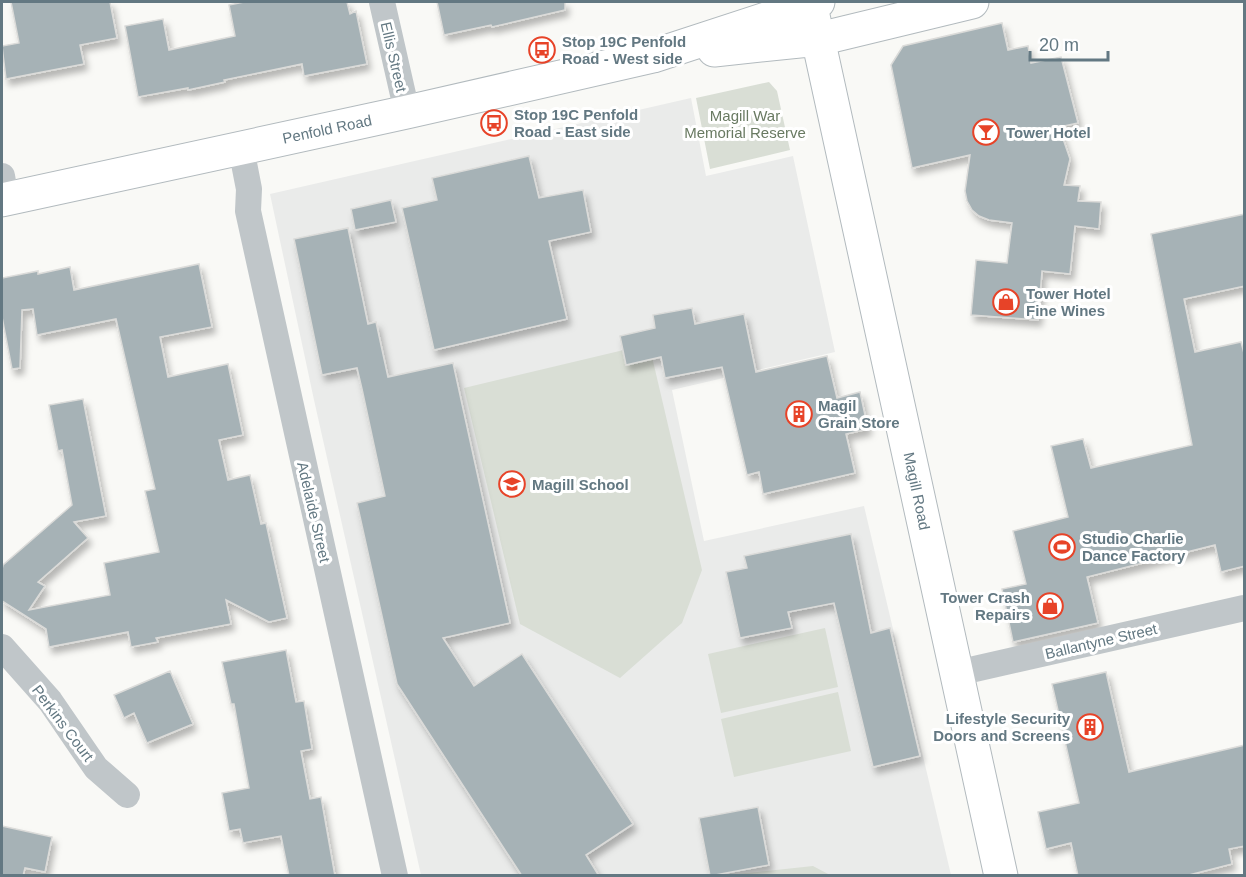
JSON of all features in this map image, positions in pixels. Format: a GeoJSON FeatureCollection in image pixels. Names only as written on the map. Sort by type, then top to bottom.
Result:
{"type":"FeatureCollection","features":[{"type":"Feature","properties":{"kind":"main road","name":"Penfold Road"},"geometry":{"type":"LineString","coordinates":[[3,192],[241,148],[653,56],[813,2]]}},
{"type":"Feature","properties":{"kind":"main road","name":"Magill Road"},"geometry":{"type":"LineString","coordinates":[[813,2],[819,39],[1001,876]]}},
{"type":"Feature","properties":{"kind":"main road","name":"Penfold Road"},"geometry":{"type":"LineString","coordinates":[[653,56],[819,39],[972,2]]}},
{"type":"Feature","properties":{"kind":"street","name":"Ellis Street"},"geometry":{"type":"LineString","coordinates":[[382,2],[407,112]]}},
{"type":"Feature","properties":{"kind":"street","name":"Adelaide Street"},"geometry":{"type":"LineString","coordinates":[[241,148],[249,189],[248,212],[395,876]]}},
{"type":"Feature","properties":{"kind":"street","name":"Ballantyne Street"},"geometry":{"type":"LineString","coordinates":[[957,673],[1245,608]]}},
{"type":"Feature","properties":{"kind":"street","name":"Perkins Court"},"geometry":{"type":"LineString","coordinates":[[2,647],[50,701],[96,768],[127,795]]}},
{"type":"Feature","properties":{"kind":"shaded area","name":"Magill School"},"geometry":{"type":"Polygon","coordinates":[[[691,98],[706,176],[793,156],[835,352],[672,390],[704,541],[864,506],[951,875],[421,875],[270,194],[691,98]]]}},
{"type":"Feature","properties":{"kind":"green space","name":"Magill War Memorial Reserve"},"geometry":{"type":"Polygon","coordinates":[[[769,82],[777,91],[790,150],[710,169],[696,98],[769,82]]]}},
{"type":"Feature","properties":{"kind":"green space"},"geometry":{"type":"Polygon","coordinates":[[[649,344],[702,570],[682,623],[620,678],[520,624],[464,388],[649,344]]]}},
{"type":"Feature","properties":{"kind":"green space"},"geometry":{"type":"Polygon","coordinates":[[[825,628],[838,687],[721,713],[708,654],[825,628]]]}},
{"type":"Feature","properties":{"kind":"green space"},"geometry":{"type":"Polygon","coordinates":[[[838,692],[851,751],[734,777],[721,719],[838,692]]]}},
{"type":"Feature","properties":{"kind":"green space"},"geometry":{"type":"Polygon","coordinates":[[[813,866],[830,875],[730,875],[813,866]]]}},
{"type":"Feature","properties":{"kind":"building"},"geometry":{"type":"Polygon","coordinates":[[[11,2],[110,2],[117,38],[80,45],[84,64],[6,79],[2,46],[19,43],[11,2]]]}},
{"type":"Feature","properties":{"kind":"building"},"geometry":{"type":"Polygon","coordinates":[[[244,2],[347,2],[350,14],[356,11],[367,64],[304,76],[302,64],[188,90],[188,88],[138,97],[125,26],[163,19],[169,50],[235,36],[229,5],[244,2]]]}},
{"type":"Feature","properties":{"kind":"building"},"geometry":{"type":"Polygon","coordinates":[[[437,2],[565,2],[565,10],[492,27],[491,25],[444,35],[437,2]]]}},
{"type":"Feature","properties":{"kind":"building","name":"Tower Hotel"},"geometry":{"type":"Polygon","coordinates":[[[1002,23],[1008,50],[1028,46],[1031,63],[1061,57],[1078,123],[1059,127],[1070,159],[1064,185],[1080,186],[1078,201],[1101,202],[1099,229],[1075,226],[1070,274],[1042,271],[1038,320],[971,315],[976,260],[1007,263],[1012,223],[989,220],[972,210],[965,191],[970,155],[912,168],[891,65],[903,46],[1002,23]]]}},
{"type":"Feature","properties":{"kind":"building"},"geometry":{"type":"Polygon","coordinates":[[[529,156],[539,198],[583,190],[591,232],[549,241],[567,319],[434,350],[402,208],[437,200],[432,178],[529,156]]]}},
{"type":"Feature","properties":{"kind":"building"},"geometry":{"type":"Polygon","coordinates":[[[391,200],[396,222],[355,230],[351,209],[391,200]]]}},
{"type":"Feature","properties":{"kind":"building"},"geometry":{"type":"Polygon","coordinates":[[[1245,214],[1245,286],[1184,299],[1195,352],[1241,342],[1245,357],[1245,566],[1221,572],[1215,545],[1087,577],[1098,623],[1013,642],[1002,589],[1026,584],[1013,531],[1068,517],[1051,446],[1083,439],[1091,468],[1192,445],[1151,234],[1245,214]]]}},
{"type":"Feature","properties":{"kind":"building"},"geometry":{"type":"Polygon","coordinates":[[[348,228],[368,324],[376,322],[388,377],[453,363],[510,623],[443,638],[474,686],[522,654],[633,824],[586,855],[599,876],[522,876],[397,684],[357,503],[385,496],[362,389],[357,368],[322,375],[294,239],[348,228]]]}},
{"type":"Feature","properties":{"kind":"building"},"geometry":{"type":"Polygon","coordinates":[[[199,264],[212,327],[160,337],[168,377],[228,364],[243,435],[219,440],[228,480],[250,475],[261,524],[266,523],[287,618],[269,622],[226,600],[231,624],[156,638],[158,642],[131,647],[128,632],[49,647],[46,629],[2,601],[2,569],[3,565],[72,505],[62,450],[58,451],[49,405],[83,399],[106,516],[74,522],[88,538],[38,582],[45,586],[29,610],[110,595],[104,563],[159,552],[145,491],[155,489],[116,319],[37,335],[33,309],[22,310],[20,368],[12,369],[2,317],[2,278],[38,271],[38,274],[70,267],[74,290],[199,264]]]}},
{"type":"Feature","properties":{"kind":"building","name":"Magil Grain Store"},"geometry":{"type":"Polygon","coordinates":[[[692,308],[695,324],[744,314],[756,372],[827,356],[837,398],[860,392],[868,429],[846,434],[855,473],[763,494],[759,472],[747,475],[722,367],[665,378],[661,357],[626,365],[620,336],[655,328],[653,315],[692,308]]]}},
{"type":"Feature","properties":{"kind":"building"},"geometry":{"type":"Polygon","coordinates":[[[851,534],[871,633],[890,628],[920,756],[873,767],[834,603],[788,612],[792,628],[740,638],[726,572],[747,568],[744,556],[851,534]]]}},
{"type":"Feature","properties":{"kind":"building"},"geometry":{"type":"Polygon","coordinates":[[[286,650],[296,702],[304,701],[312,749],[301,751],[310,799],[321,797],[335,876],[289,876],[281,836],[243,843],[240,829],[229,831],[222,793],[249,788],[234,704],[231,704],[222,662],[286,650]]]}},
{"type":"Feature","properties":{"kind":"building"},"geometry":{"type":"Polygon","coordinates":[[[170,671],[193,724],[147,743],[134,713],[124,718],[114,695],[170,671]]]}},
{"type":"Feature","properties":{"kind":"building"},"geometry":{"type":"Polygon","coordinates":[[[1106,672],[1129,772],[1245,745],[1245,846],[1229,849],[1232,864],[1185,876],[1078,876],[1071,843],[1046,849],[1038,812],[1079,803],[1052,684],[1106,672]]]}},
{"type":"Feature","properties":{"kind":"building"},"geometry":{"type":"Polygon","coordinates":[[[758,807],[769,865],[710,876],[699,818],[758,807]]]}},
{"type":"Feature","properties":{"kind":"building"},"geometry":{"type":"Polygon","coordinates":[[[2,826],[52,837],[45,872],[25,868],[23,876],[2,876],[2,826]]]}},
{"type":"Feature","properties":{"kind":"place","name":"Stop 19C Penfold Road - West side"},"geometry":{"type":"Point","coordinates":[542,50]}},
{"type":"Feature","properties":{"kind":"place","name":"Stop 19C Penfold Road - East side"},"geometry":{"type":"Point","coordinates":[494,123]}},
{"type":"Feature","properties":{"kind":"place","name":"Tower Hotel"},"geometry":{"type":"Point","coordinates":[986,132]}},
{"type":"Feature","properties":{"kind":"place","name":"Tower Hotel Fine Wines"},"geometry":{"type":"Point","coordinates":[1006,302]}},
{"type":"Feature","properties":{"kind":"place","name":"Magil Grain Store"},"geometry":{"type":"Point","coordinates":[799,414]}},
{"type":"Feature","properties":{"kind":"place","name":"Magill School"},"geometry":{"type":"Point","coordinates":[512,484]}},
{"type":"Feature","properties":{"kind":"place","name":"Studio Charlie Dance Factory"},"geometry":{"type":"Point","coordinates":[1062,547]}},
{"type":"Feature","properties":{"kind":"place","name":"Tower Crash Repairs"},"geometry":{"type":"Point","coordinates":[1050,606]}},
{"type":"Feature","properties":{"kind":"place","name":"Lifestyle Security Doors and Screens"},"geometry":{"type":"Point","coordinates":[1090,727]}}]}
